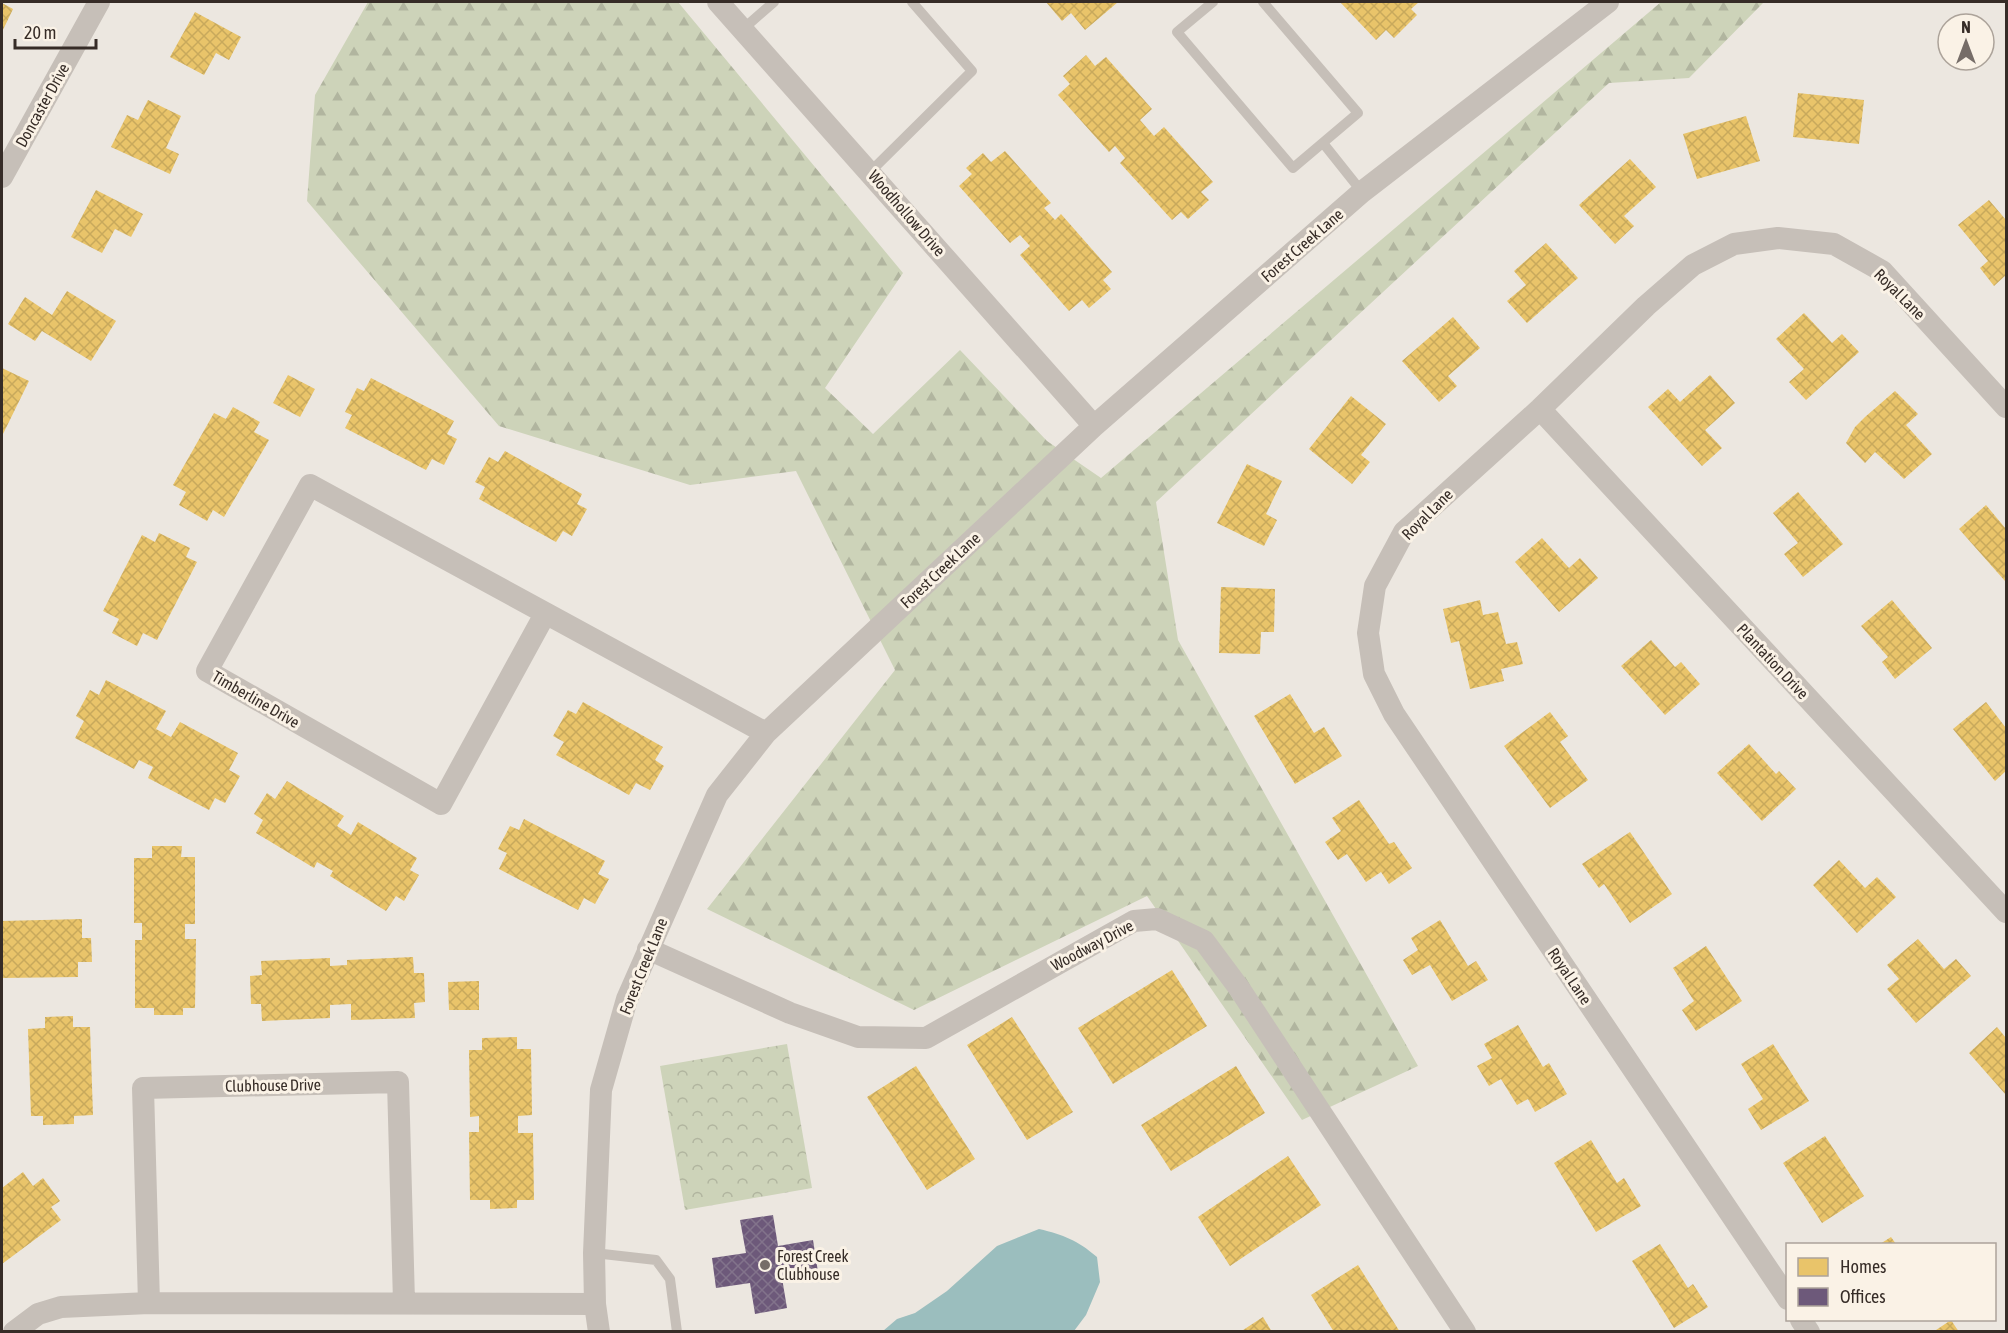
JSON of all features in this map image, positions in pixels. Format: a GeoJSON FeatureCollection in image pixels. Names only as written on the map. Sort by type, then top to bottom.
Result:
{"type":"FeatureCollection","features":[{"type":"Feature","properties":{"kind":"street","name":"Doncaster Drive"},"geometry":{"type":"LineString","coordinates":[[3,172],[99,2]]}},
{"type":"Feature","properties":{"kind":"street","name":"Woodhollow Drive"},"geometry":{"type":"LineString","coordinates":[[718,2],[1094,426]]}},
{"type":"Feature","properties":{"kind":"street","name":"Forest Creek Lane"},"geometry":{"type":"LineString","coordinates":[[598,1332],[594,1253],[601,1090],[627,999],[717,795],[766,733],[1094,426],[1362,192],[1608,2]]}},
{"type":"Feature","properties":{"kind":"street","name":"Royal Lane"},"geometry":{"type":"LineString","coordinates":[[1786,1296],[1394,714],[1374,675],[1368,633],[1375,586],[1404,532],[1539,410],[1646,306],[1693,266],[1734,244],[1778,238],[1834,244],[1881,271],[2007,407]]}},
{"type":"Feature","properties":{"kind":"street","name":"Plantation Drive"},"geometry":{"type":"LineString","coordinates":[[1539,410],[2007,912]]}},
{"type":"Feature","properties":{"kind":"street","name":"Timberline Drive"},"geometry":{"type":"LineString","coordinates":[[545,614],[441,804],[207,671],[310,485],[766,733]]}},
{"type":"Feature","properties":{"kind":"street","name":"Woodway Drive"},"geometry":{"type":"LineString","coordinates":[[648,949],[790,1013],[858,1037],[926,1038],[1134,921],[1157,919],[1204,941],[1239,988],[1465,1332]]}},
{"type":"Feature","properties":{"kind":"street","name":"Clubhouse Drive"},"geometry":{"type":"LineString","coordinates":[[149,1303],[143,1088],[398,1082],[404,1302]]}},
{"type":"Feature","properties":{"kind":"street"},"geometry":{"type":"LineString","coordinates":[[14,1332],[38,1314],[61,1307],[149,1303],[596,1304]]}},
{"type":"Feature","properties":{"kind":"lane"},"geometry":{"type":"LineString","coordinates":[[743,29],[774,2]]}},
{"type":"Feature","properties":{"kind":"lane"},"geometry":{"type":"LineString","coordinates":[[870,172],[972,71],[912,2]]}},
{"type":"Feature","properties":{"kind":"lane"},"geometry":{"type":"LineString","coordinates":[[1213,2],[1177,32],[1293,168],[1358,113],[1263,2]]}},
{"type":"Feature","properties":{"kind":"lane"},"geometry":{"type":"LineString","coordinates":[[1323,142],[1362,192]]}},
{"type":"Feature","properties":{"kind":"lane"},"geometry":{"type":"LineString","coordinates":[[594,1253],[656,1260],[670,1279],[677,1332]]}},
{"type":"Feature","properties":{"kind":"green space"},"geometry":{"type":"Polygon","coordinates":[[[368,2],[678,2],[903,273],[825,388],[873,434],[960,350],[1047,441],[1101,478],[1661,2],[1764,2],[1689,78],[1609,83],[1156,502],[1178,640],[1418,1066],[1302,1120],[1147,896],[914,1010],[707,909],[895,670],[796,471],[690,485],[499,426],[307,201],[315,95],[368,2]]]}},
{"type":"Feature","properties":{"kind":"green space"},"geometry":{"type":"Polygon","coordinates":[[[787,1044],[812,1188],[685,1210],[660,1066],[787,1044]]]}},
{"type":"Feature","properties":{"kind":"water"},"geometry":{"type":"Polygon","coordinates":[[[1039,1229],[1070,1239],[1097,1257],[1100,1282],[1086,1315],[1074,1331],[883,1331],[897,1319],[915,1313],[947,1291],[997,1246],[1039,1229]]]}},
{"type":"Feature","properties":{"kind":"building: Homes"},"geometry":{"type":"Polygon","coordinates":[[[1046,2],[1118,2],[1085,30],[1071,13],[1062,21],[1046,2]]]}},
{"type":"Feature","properties":{"kind":"building: Homes"},"geometry":{"type":"Polygon","coordinates":[[[1340,2],[1419,2],[1411,9],[1417,15],[1394,38],[1386,30],[1376,40],[1340,2]]]}},
{"type":"Feature","properties":{"kind":"building: Homes"},"geometry":{"type":"Polygon","coordinates":[[[2,3],[13,9],[2,32],[2,3]]]}},
{"type":"Feature","properties":{"kind":"building: Homes"},"geometry":{"type":"Polygon","coordinates":[[[195,12],[241,37],[229,60],[216,53],[204,75],[170,57],[195,12]]]}},
{"type":"Feature","properties":{"kind":"building: Homes"},"geometry":{"type":"Polygon","coordinates":[[[1086,55],[1095,66],[1106,57],[1152,109],[1140,120],[1154,136],[1164,127],[1213,182],[1201,192],[1209,200],[1188,219],[1181,212],[1172,220],[1120,163],[1125,158],[1115,146],[1109,152],[1058,95],[1070,84],[1063,76],[1086,55]]]}},
{"type":"Feature","properties":{"kind":"building: Homes"},"geometry":{"type":"Polygon","coordinates":[[[1798,93],[1864,100],[1859,144],[1793,137],[1798,93]]]}},
{"type":"Feature","properties":{"kind":"building: Homes"},"geometry":{"type":"Polygon","coordinates":[[[148,100],[181,116],[166,148],[179,154],[170,174],[111,147],[127,115],[138,120],[148,100]]]}},
{"type":"Feature","properties":{"kind":"building: Homes"},"geometry":{"type":"Polygon","coordinates":[[[1746,116],[1760,161],[1697,179],[1683,134],[1746,116]]]}},
{"type":"Feature","properties":{"kind":"building: Homes"},"geometry":{"type":"Polygon","coordinates":[[[1005,151],[1051,203],[1044,208],[1055,220],[1061,214],[1112,272],[1103,280],[1111,289],[1089,308],[1082,300],[1069,311],[1020,255],[1030,246],[1020,235],[1010,243],[959,186],[972,174],[966,168],[983,153],[991,162],[1005,151]]]}},
{"type":"Feature","properties":{"kind":"building: Homes"},"geometry":{"type":"Polygon","coordinates":[[[1630,159],[1656,187],[1624,216],[1634,226],[1615,244],[1579,205],[1630,159]]]}},
{"type":"Feature","properties":{"kind":"building: Homes"},"geometry":{"type":"Polygon","coordinates":[[[96,190],[143,214],[131,237],[115,229],[102,253],[71,237],[96,190]]]}},
{"type":"Feature","properties":{"kind":"building: Homes"},"geometry":{"type":"Polygon","coordinates":[[[1989,200],[2006,220],[2006,275],[1994,286],[1980,268],[1988,261],[1958,225],[1989,200]]]}},
{"type":"Feature","properties":{"kind":"building: Homes"},"geometry":{"type":"Polygon","coordinates":[[[1546,243],[1578,278],[1527,323],[1507,301],[1526,285],[1514,271],[1546,243]]]}},
{"type":"Feature","properties":{"kind":"building: Homes"},"geometry":{"type":"Polygon","coordinates":[[[67,291],[116,321],[91,361],[42,331],[35,341],[8,324],[25,297],[52,315],[67,291]]]}},
{"type":"Feature","properties":{"kind":"building: Homes"},"geometry":{"type":"Polygon","coordinates":[[[1804,313],[1832,343],[1842,334],[1859,352],[1806,400],[1789,382],[1804,369],[1776,339],[1804,313]]]}},
{"type":"Feature","properties":{"kind":"building: Homes"},"geometry":{"type":"Polygon","coordinates":[[[1453,317],[1480,348],[1448,376],[1457,386],[1439,402],[1402,361],[1453,317]]]}},
{"type":"Feature","properties":{"kind":"building: Homes"},"geometry":{"type":"Polygon","coordinates":[[[2,368],[29,381],[3,434],[2,433],[2,368]]]}},
{"type":"Feature","properties":{"kind":"building: Homes"},"geometry":{"type":"Polygon","coordinates":[[[288,375],[315,389],[300,417],[273,403],[288,375]]]}},
{"type":"Feature","properties":{"kind":"building: Homes"},"geometry":{"type":"Polygon","coordinates":[[[1710,375],[1735,403],[1705,430],[1722,448],[1702,466],[1648,407],[1668,389],[1680,402],[1710,375]]]}},
{"type":"Feature","properties":{"kind":"building: Homes"},"geometry":{"type":"Polygon","coordinates":[[[371,378],[454,421],[447,434],[457,439],[444,465],[432,459],[426,470],[345,428],[352,415],[345,412],[357,388],[364,391],[371,378]]]}},
{"type":"Feature","properties":{"kind":"building: Homes"},"geometry":{"type":"Polygon","coordinates":[[[1895,391],[1918,414],[1906,425],[1932,454],[1904,479],[1875,452],[1865,463],[1846,443],[1855,427],[1895,391]]]}},
{"type":"Feature","properties":{"kind":"building: Homes"},"geometry":{"type":"Polygon","coordinates":[[[1351,396],[1386,424],[1361,455],[1370,462],[1352,484],[1309,449],[1351,396]]]}},
{"type":"Feature","properties":{"kind":"building: Homes"},"geometry":{"type":"Polygon","coordinates":[[[233,407],[260,422],[254,432],[269,440],[224,517],[213,510],[207,521],[179,505],[186,492],[173,485],[214,413],[226,419],[233,407]]]}},
{"type":"Feature","properties":{"kind":"building: Homes"},"geometry":{"type":"Polygon","coordinates":[[[505,451],[582,494],[577,504],[587,509],[572,536],[563,531],[556,542],[479,499],[485,487],[475,482],[489,457],[498,462],[505,451]]]}},
{"type":"Feature","properties":{"kind":"building: Homes"},"geometry":{"type":"Polygon","coordinates":[[[1247,464],[1282,481],[1266,514],[1277,520],[1264,546],[1217,523],[1247,464]]]}},
{"type":"Feature","properties":{"kind":"building: Homes"},"geometry":{"type":"Polygon","coordinates":[[[1798,492],[1843,544],[1803,577],[1784,554],[1798,543],[1773,513],[1798,492]]]}},
{"type":"Feature","properties":{"kind":"building: Homes"},"geometry":{"type":"Polygon","coordinates":[[[1986,505],[2006,529],[2005,581],[1959,529],[1986,505]]]}},
{"type":"Feature","properties":{"kind":"building: Homes"},"geometry":{"type":"Polygon","coordinates":[[[159,533],[190,548],[186,557],[197,562],[157,640],[143,633],[137,646],[112,633],[119,619],[103,611],[142,535],[155,542],[159,533]]]}},
{"type":"Feature","properties":{"kind":"building: Homes"},"geometry":{"type":"Polygon","coordinates":[[[1542,538],[1569,568],[1580,558],[1598,578],[1559,612],[1515,562],[1542,538]]]}},
{"type":"Feature","properties":{"kind":"building: Homes"},"geometry":{"type":"Polygon","coordinates":[[[1221,587],[1275,589],[1274,632],[1261,632],[1260,654],[1219,653],[1221,587]]]}},
{"type":"Feature","properties":{"kind":"building: Homes"},"geometry":{"type":"Polygon","coordinates":[[[1480,600],[1483,615],[1498,612],[1506,644],[1517,642],[1523,664],[1501,669],[1504,681],[1470,689],[1459,641],[1451,643],[1443,609],[1480,600]]]}},
{"type":"Feature","properties":{"kind":"building: Homes"},"geometry":{"type":"Polygon","coordinates":[[[1892,600],[1932,648],[1895,679],[1882,662],[1888,657],[1861,626],[1892,600]]]}},
{"type":"Feature","properties":{"kind":"building: Homes"},"geometry":{"type":"Polygon","coordinates":[[[1651,640],[1675,667],[1681,662],[1700,684],[1665,715],[1621,666],[1651,640]]]}},
{"type":"Feature","properties":{"kind":"building: Homes"},"geometry":{"type":"Polygon","coordinates":[[[106,680],[166,711],[156,729],[171,737],[180,722],[238,753],[229,770],[240,776],[225,803],[215,798],[209,810],[148,778],[153,767],[139,760],[134,769],[75,738],[84,721],[76,716],[90,690],[99,695],[106,680]]]}},
{"type":"Feature","properties":{"kind":"building: Homes"},"geometry":{"type":"Polygon","coordinates":[[[1290,694],[1314,733],[1324,727],[1342,756],[1295,784],[1254,716],[1290,694]]]}},
{"type":"Feature","properties":{"kind":"building: Homes"},"geometry":{"type":"Polygon","coordinates":[[[583,702],[663,747],[655,760],[664,766],[650,790],[636,783],[629,795],[556,755],[564,742],[553,736],[568,710],[576,714],[583,702]]]}},
{"type":"Feature","properties":{"kind":"building: Homes"},"geometry":{"type":"Polygon","coordinates":[[[1986,702],[2006,728],[2006,771],[1995,781],[1953,729],[1986,702]]]}},
{"type":"Feature","properties":{"kind":"building: Homes"},"geometry":{"type":"Polygon","coordinates":[[[1550,712],[1568,736],[1560,742],[1588,780],[1550,808],[1504,746],[1550,712]]]}},
{"type":"Feature","properties":{"kind":"building: Homes"},"geometry":{"type":"Polygon","coordinates":[[[1749,744],[1776,774],[1779,771],[1796,789],[1762,821],[1717,773],[1749,744]]]}},
{"type":"Feature","properties":{"kind":"building: Homes"},"geometry":{"type":"Polygon","coordinates":[[[287,781],[344,816],[337,826],[351,835],[358,822],[417,858],[410,870],[419,875],[404,901],[396,896],[386,911],[330,876],[333,871],[317,862],[314,868],[256,833],[263,820],[254,814],[267,793],[275,799],[287,781]]]}},
{"type":"Feature","properties":{"kind":"building: Homes"},"geometry":{"type":"Polygon","coordinates":[[[1359,800],[1389,844],[1394,842],[1412,868],[1389,884],[1381,872],[1366,882],[1347,854],[1338,860],[1325,842],[1341,831],[1332,818],[1359,800]]]}},
{"type":"Feature","properties":{"kind":"building: Homes"},"geometry":{"type":"Polygon","coordinates":[[[524,819],[605,861],[598,874],[609,879],[595,904],[584,898],[578,910],[499,869],[507,853],[498,849],[510,826],[519,830],[524,819]]]}},
{"type":"Feature","properties":{"kind":"building: Homes"},"geometry":{"type":"Polygon","coordinates":[[[1630,832],[1672,894],[1630,923],[1604,884],[1599,888],[1582,864],[1630,832]]]}},
{"type":"Feature","properties":{"kind":"building: Homes"},"geometry":{"type":"Polygon","coordinates":[[[152,846],[182,846],[181,857],[195,857],[195,924],[185,924],[185,939],[196,939],[195,1008],[183,1008],[183,1015],[154,1015],[154,1008],[135,1008],[135,940],[142,940],[142,923],[134,923],[134,858],[152,858],[152,846]]]}},
{"type":"Feature","properties":{"kind":"building: Homes"},"geometry":{"type":"Polygon","coordinates":[[[1839,860],[1865,888],[1877,877],[1896,897],[1857,933],[1813,885],[1839,860]]]}},
{"type":"Feature","properties":{"kind":"building: Homes"},"geometry":{"type":"Polygon","coordinates":[[[82,919],[82,938],[91,938],[92,962],[78,962],[78,977],[2,978],[2,921],[82,919]]]}},
{"type":"Feature","properties":{"kind":"building: Homes"},"geometry":{"type":"Polygon","coordinates":[[[1440,920],[1468,966],[1476,961],[1488,980],[1452,1001],[1430,965],[1412,975],[1403,960],[1418,950],[1411,938],[1440,920]]]}},
{"type":"Feature","properties":{"kind":"building: Homes"},"geometry":{"type":"Polygon","coordinates":[[[1918,939],[1944,969],[1956,959],[1971,976],[1916,1023],[1887,989],[1899,979],[1887,965],[1918,939]]]}},
{"type":"Feature","properties":{"kind":"building: Homes"},"geometry":{"type":"Polygon","coordinates":[[[1706,946],[1742,1001],[1696,1031],[1682,1010],[1694,1001],[1673,968],[1706,946]]]}},
{"type":"Feature","properties":{"kind":"building: Homes"},"geometry":{"type":"Polygon","coordinates":[[[413,957],[414,973],[424,973],[425,1002],[414,1003],[415,1018],[351,1020],[351,1004],[330,1005],[330,1018],[262,1021],[261,1004],[251,1004],[250,976],[262,975],[261,961],[330,958],[330,966],[347,965],[347,960],[413,957]]]}},
{"type":"Feature","properties":{"kind":"building: Homes"},"geometry":{"type":"Polygon","coordinates":[[[1172,970],[1207,1026],[1113,1084],[1078,1028],[1172,970]]]}},
{"type":"Feature","properties":{"kind":"building: Homes"},"geometry":{"type":"Polygon","coordinates":[[[479,981],[479,1010],[449,1010],[448,982],[479,981]]]}},
{"type":"Feature","properties":{"kind":"building: Homes"},"geometry":{"type":"Polygon","coordinates":[[[73,1016],[73,1027],[90,1027],[93,1115],[74,1116],[74,1124],[43,1125],[43,1116],[31,1116],[28,1029],[45,1028],[45,1017],[73,1016]]]}},
{"type":"Feature","properties":{"kind":"building: Homes"},"geometry":{"type":"Polygon","coordinates":[[[1012,1017],[1073,1112],[1027,1140],[967,1045],[1012,1017]]]}},
{"type":"Feature","properties":{"kind":"building: Homes"},"geometry":{"type":"Polygon","coordinates":[[[1518,1025],[1543,1067],[1549,1063],[1567,1094],[1535,1112],[1528,1099],[1517,1105],[1501,1079],[1489,1086],[1477,1066],[1492,1058],[1484,1044],[1518,1025]]]}},
{"type":"Feature","properties":{"kind":"building: Homes"},"geometry":{"type":"Polygon","coordinates":[[[1997,1027],[2006,1038],[2006,1095],[1969,1053],[1997,1027]]]}},
{"type":"Feature","properties":{"kind":"building: Homes"},"geometry":{"type":"Polygon","coordinates":[[[517,1037],[517,1049],[531,1049],[532,1115],[518,1116],[518,1133],[533,1133],[534,1200],[517,1200],[517,1208],[490,1209],[490,1200],[470,1200],[469,1132],[479,1132],[479,1116],[470,1117],[469,1050],[482,1050],[482,1038],[517,1037]]]}},
{"type":"Feature","properties":{"kind":"building: Homes"},"geometry":{"type":"Polygon","coordinates":[[[1773,1044],[1809,1101],[1761,1130],[1748,1109],[1763,1099],[1741,1064],[1773,1044]]]}},
{"type":"Feature","properties":{"kind":"building: Homes"},"geometry":{"type":"Polygon","coordinates":[[[916,1066],[975,1159],[927,1190],[867,1097],[916,1066]]]}},
{"type":"Feature","properties":{"kind":"building: Homes"},"geometry":{"type":"Polygon","coordinates":[[[1236,1066],[1265,1113],[1171,1171],[1141,1125],[1236,1066]]]}},
{"type":"Feature","properties":{"kind":"building: Homes"},"geometry":{"type":"Polygon","coordinates":[[[1825,1136],[1864,1196],[1822,1223],[1783,1163],[1825,1136]]]}},
{"type":"Feature","properties":{"kind":"building: Homes"},"geometry":{"type":"Polygon","coordinates":[[[1591,1140],[1617,1183],[1624,1178],[1641,1206],[1596,1232],[1554,1163],[1591,1140]]]}},
{"type":"Feature","properties":{"kind":"building: Homes"},"geometry":{"type":"Polygon","coordinates":[[[1288,1156],[1321,1205],[1230,1266],[1198,1217],[1288,1156]]]}},
{"type":"Feature","properties":{"kind":"building: Homes"},"geometry":{"type":"Polygon","coordinates":[[[23,1172],[33,1186],[43,1178],[60,1201],[51,1207],[61,1220],[2,1264],[2,1188],[23,1172]]]}},
{"type":"Feature","properties":{"kind":"building: Homes"},"geometry":{"type":"Polygon","coordinates":[[[1891,1237],[1895,1243],[1882,1243],[1891,1237]]]}},
{"type":"Feature","properties":{"kind":"building: Homes"},"geometry":{"type":"Polygon","coordinates":[[[1660,1244],[1688,1288],[1693,1284],[1708,1307],[1674,1328],[1632,1261],[1660,1244]]]}},
{"type":"Feature","properties":{"kind":"building: Homes"},"geometry":{"type":"Polygon","coordinates":[[[1358,1265],[1400,1332],[1334,1332],[1311,1295],[1358,1265]]]}},
{"type":"Feature","properties":{"kind":"building: Homes"},"geometry":{"type":"Polygon","coordinates":[[[1263,1317],[1272,1332],[1240,1332],[1263,1317]]]}},
{"type":"Feature","properties":{"kind":"building: Homes"},"geometry":{"type":"Polygon","coordinates":[[[1952,1321],[1959,1332],[1933,1332],[1952,1321]]]}},
{"type":"Feature","properties":{"kind":"building: Offices","name":"Forest Creek Clubhouse"},"geometry":{"type":"Polygon","coordinates":[[[773,1215],[778,1246],[813,1240],[818,1272],[782,1278],[787,1308],[755,1314],[750,1283],[716,1288],[712,1258],[746,1253],[740,1220],[773,1215]]]}},
{"type":"Feature","properties":{"kind":"place","name":"Forest Creek Clubhouse"},"geometry":{"type":"Point","coordinates":[765,1265]}}]}
